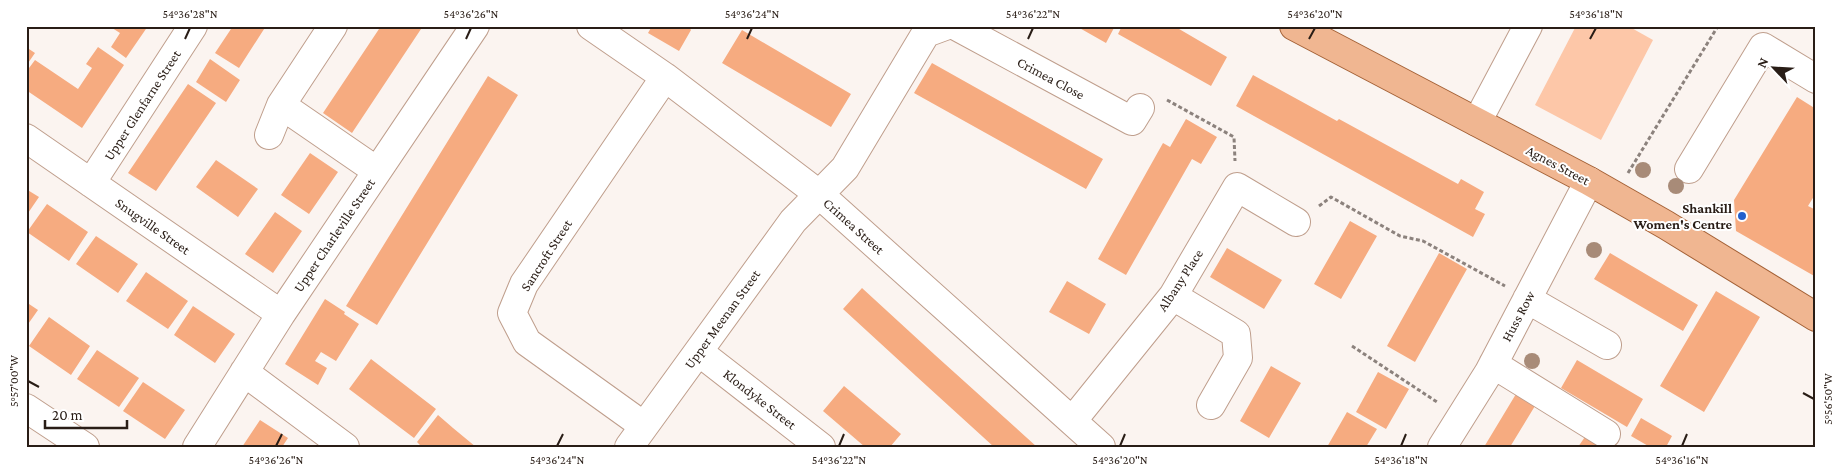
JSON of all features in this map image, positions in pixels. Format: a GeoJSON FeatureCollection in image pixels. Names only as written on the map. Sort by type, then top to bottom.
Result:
{"type":"FeatureCollection","features":[{"type":"Feature","properties":{"kind":"main road","name":"Agnes Street"},"geometry":{"type":"LineString","coordinates":[[1294,26],[1589,181],[1816,318]]}},
{"type":"Feature","properties":{"kind":"street"},"geometry":{"type":"LineString","coordinates":[[269,135],[281,105],[333,26]]}},
{"type":"Feature","properties":{"kind":"street","name":"Upper Charleville Street"},"geometry":{"type":"LineString","coordinates":[[197,447],[281,314],[475,26]]}},
{"type":"Feature","properties":{"kind":"street","name":"Crimea Street"},"geometry":{"type":"LineString","coordinates":[[591,26],[618,35],[665,77],[820,195],[1101,447]]}},
{"type":"Feature","properties":{"kind":"street"},"geometry":{"type":"LineString","coordinates":[[820,195],[845,168],[926,33],[945,26]]}},
{"type":"Feature","properties":{"kind":"street","name":"Crimea Close"},"geometry":{"type":"LineString","coordinates":[[956,26],[1132,121],[1140,108]]}},
{"type":"Feature","properties":{"kind":"street"},"geometry":{"type":"LineString","coordinates":[[1477,122],[1528,26]]}},
{"type":"Feature","properties":{"kind":"street","name":"Upper Glenfarne Street"},"geometry":{"type":"LineString","coordinates":[[91,183],[189,28]]}},
{"type":"Feature","properties":{"kind":"street"},"geometry":{"type":"LineString","coordinates":[[1689,169],[1763,47],[1805,72]]}},
{"type":"Feature","properties":{"kind":"street","name":"Sancroft Street"},"geometry":{"type":"LineString","coordinates":[[637,436],[527,342],[512,313],[524,284],[665,77]]}},
{"type":"Feature","properties":{"kind":"street"},"geometry":{"type":"LineString","coordinates":[[281,105],[377,171]]}},
{"type":"Feature","properties":{"kind":"street","name":"Snugville Street"},"geometry":{"type":"LineString","coordinates":[[26,138],[281,314]]}},
{"type":"Feature","properties":{"kind":"street","name":"Huss Row"},"geometry":{"type":"LineString","coordinates":[[1442,447],[1493,364],[1589,181]]}},
{"type":"Feature","properties":{"kind":"street"},"geometry":{"type":"LineString","coordinates":[[1237,187],[1296,222]]}},
{"type":"Feature","properties":{"kind":"street","name":"Albany Place"},"geometry":{"type":"LineString","coordinates":[[1072,420],[1173,296],[1237,187]]}},
{"type":"Feature","properties":{"kind":"street","name":"Upper Meenan Street"},"geometry":{"type":"LineString","coordinates":[[637,436],[793,221],[820,195]]}},
{"type":"Feature","properties":{"kind":"street"},"geometry":{"type":"LineString","coordinates":[[1173,296],[1236,334],[1238,358],[1211,405]]}},
{"type":"Feature","properties":{"kind":"street"},"geometry":{"type":"LineString","coordinates":[[1527,299],[1607,345]]}},
{"type":"Feature","properties":{"kind":"street","name":"Klondyke Street"},"geometry":{"type":"LineString","coordinates":[[699,352],[821,447]]}},
{"type":"Feature","properties":{"kind":"street"},"geometry":{"type":"LineString","coordinates":[[1493,364],[1606,434]]}},
{"type":"Feature","properties":{"kind":"street"},"geometry":{"type":"LineString","coordinates":[[244,372],[344,447]]}},
{"type":"Feature","properties":{"kind":"street"},"geometry":{"type":"LineString","coordinates":[[26,408],[85,447]]}},
{"type":"Feature","properties":{"kind":"path"},"geometry":{"type":"LineString","coordinates":[[1614,196],[1718,26]]}},
{"type":"Feature","properties":{"kind":"path"},"geometry":{"type":"LineString","coordinates":[[1140,108],[1162,97],[1234,137],[1237,187]]}},
{"type":"Feature","properties":{"kind":"path"},"geometry":{"type":"LineString","coordinates":[[1296,222],[1330,197],[1400,236],[1423,241],[1527,299]]}},
{"type":"Feature","properties":{"kind":"path"},"geometry":{"type":"LineString","coordinates":[[1352,346],[1461,418]]}},
{"type":"Feature","properties":{"kind":"shaded area"},"geometry":{"type":"Polygon","coordinates":[[[1576,26],[1628,26],[1653,40],[1601,140],[1535,105],[1576,26]]]}},
{"type":"Feature","properties":{"kind":"building"},"geometry":{"type":"Polygon","coordinates":[[[109,26],[148,26],[126,58],[111,47],[120,33],[109,26]]]}},
{"type":"Feature","properties":{"kind":"building"},"geometry":{"type":"Polygon","coordinates":[[[233,26],[266,26],[239,68],[215,53],[233,26]]]}},
{"type":"Feature","properties":{"kind":"building"},"geometry":{"type":"Polygon","coordinates":[[[381,26],[423,26],[352,133],[323,113],[381,26]]]}},
{"type":"Feature","properties":{"kind":"building"},"geometry":{"type":"Polygon","coordinates":[[[652,26],[688,26],[691,30],[679,51],[648,33],[652,26]]]}},
{"type":"Feature","properties":{"kind":"building"},"geometry":{"type":"Polygon","coordinates":[[[1076,26],[1115,26],[1106,43],[1076,26]]]}},
{"type":"Feature","properties":{"kind":"building"},"geometry":{"type":"Polygon","coordinates":[[[1122,26],[1174,26],[1227,57],[1211,86],[1118,34],[1122,26]]]}},
{"type":"Feature","properties":{"kind":"building"},"geometry":{"type":"Polygon","coordinates":[[[742,30],[851,94],[831,127],[722,63],[742,30]]]}},
{"type":"Feature","properties":{"kind":"building"},"geometry":{"type":"Polygon","coordinates":[[[26,47],[35,53],[26,66],[26,47]]]}},
{"type":"Feature","properties":{"kind":"building"},"geometry":{"type":"Polygon","coordinates":[[[98,47],[124,65],[82,128],[26,90],[26,72],[35,60],[78,89],[92,68],[86,64],[98,47]]]}},
{"type":"Feature","properties":{"kind":"building"},"geometry":{"type":"Polygon","coordinates":[[[210,59],[240,80],[226,102],[196,82],[210,59]]]}},
{"type":"Feature","properties":{"kind":"building"},"geometry":{"type":"Polygon","coordinates":[[[932,63],[1103,159],[1086,189],[914,93],[932,63]]]}},
{"type":"Feature","properties":{"kind":"building"},"geometry":{"type":"Polygon","coordinates":[[[1253,75],[1337,121],[1339,119],[1458,184],[1461,179],[1484,192],[1475,209],[1485,214],[1473,237],[1236,106],[1253,75]]]}},
{"type":"Feature","properties":{"kind":"building"},"geometry":{"type":"Polygon","coordinates":[[[488,76],[518,95],[377,325],[346,306],[488,76]]]}},
{"type":"Feature","properties":{"kind":"building"},"geometry":{"type":"Polygon","coordinates":[[[188,84],[216,103],[156,191],[128,173],[188,84]]]}},
{"type":"Feature","properties":{"kind":"building"},"geometry":{"type":"Polygon","coordinates":[[[1797,97],[1816,109],[1816,193],[1808,206],[1816,210],[1816,277],[1736,231],[1734,200],[1797,97]]]}},
{"type":"Feature","properties":{"kind":"building"},"geometry":{"type":"Polygon","coordinates":[[[1186,119],[1217,137],[1201,164],[1192,159],[1126,275],[1098,259],[1163,143],[1170,147],[1186,119]]]}},
{"type":"Feature","properties":{"kind":"building"},"geometry":{"type":"Polygon","coordinates":[[[310,153],[338,172],[309,214],[281,195],[310,153]]]}},
{"type":"Feature","properties":{"kind":"building"},"geometry":{"type":"Polygon","coordinates":[[[216,160],[258,189],[238,217],[196,187],[216,160]]]}},
{"type":"Feature","properties":{"kind":"building"},"geometry":{"type":"Polygon","coordinates":[[[26,189],[39,197],[26,216],[26,189]]]}},
{"type":"Feature","properties":{"kind":"building"},"geometry":{"type":"Polygon","coordinates":[[[47,204],[88,232],[69,261],[27,232],[47,204]]]}},
{"type":"Feature","properties":{"kind":"building"},"geometry":{"type":"Polygon","coordinates":[[[275,212],[302,231],[273,273],[245,254],[275,212]]]}},
{"type":"Feature","properties":{"kind":"building"},"geometry":{"type":"Polygon","coordinates":[[[1350,221],[1377,236],[1341,299],[1314,284],[1350,221]]]}},
{"type":"Feature","properties":{"kind":"building"},"geometry":{"type":"Polygon","coordinates":[[[96,236],[138,264],[118,293],[76,264],[96,236]]]}},
{"type":"Feature","properties":{"kind":"building"},"geometry":{"type":"Polygon","coordinates":[[[1227,248],[1282,280],[1264,309],[1210,277],[1227,248]]]}},
{"type":"Feature","properties":{"kind":"building"},"geometry":{"type":"Polygon","coordinates":[[[1439,253],[1467,269],[1415,362],[1387,346],[1439,253]]]}},
{"type":"Feature","properties":{"kind":"building"},"geometry":{"type":"Polygon","coordinates":[[[1610,253],[1698,305],[1683,331],[1594,279],[1610,253]]]}},
{"type":"Feature","properties":{"kind":"building"},"geometry":{"type":"Polygon","coordinates":[[[146,272],[188,301],[168,329],[126,301],[146,272]]]}},
{"type":"Feature","properties":{"kind":"building"},"geometry":{"type":"Polygon","coordinates":[[[1067,281],[1106,304],[1089,334],[1049,312],[1067,281]]]}},
{"type":"Feature","properties":{"kind":"building"},"geometry":{"type":"Polygon","coordinates":[[[862,288],[1037,447],[994,447],[843,309],[862,288]]]}},
{"type":"Feature","properties":{"kind":"building"},"geometry":{"type":"Polygon","coordinates":[[[1716,291],[1760,317],[1704,412],[1660,386],[1716,291]]]}},
{"type":"Feature","properties":{"kind":"building"},"geometry":{"type":"Polygon","coordinates":[[[325,299],[359,324],[336,361],[321,352],[315,361],[327,368],[318,385],[285,364],[325,299]]]}},
{"type":"Feature","properties":{"kind":"building"},"geometry":{"type":"Polygon","coordinates":[[[26,302],[38,310],[26,327],[26,302]]]}},
{"type":"Feature","properties":{"kind":"building"},"geometry":{"type":"Polygon","coordinates":[[[193,306],[235,334],[215,363],[174,335],[193,306]]]}},
{"type":"Feature","properties":{"kind":"building"},"geometry":{"type":"Polygon","coordinates":[[[49,317],[90,346],[71,375],[29,346],[49,317]]]}},
{"type":"Feature","properties":{"kind":"building"},"geometry":{"type":"Polygon","coordinates":[[[97,350],[139,378],[119,407],[77,379],[97,350]]]}},
{"type":"Feature","properties":{"kind":"building"},"geometry":{"type":"Polygon","coordinates":[[[371,359],[436,409],[414,438],[349,389],[371,359]]]}},
{"type":"Feature","properties":{"kind":"building"},"geometry":{"type":"Polygon","coordinates":[[[1577,360],[1643,399],[1627,427],[1561,388],[1577,360]]]}},
{"type":"Feature","properties":{"kind":"building"},"geometry":{"type":"Polygon","coordinates":[[[1271,366],[1301,383],[1269,438],[1240,421],[1271,366]]]}},
{"type":"Feature","properties":{"kind":"building"},"geometry":{"type":"Polygon","coordinates":[[[1378,372],[1409,389],[1386,429],[1356,412],[1378,372]]]}},
{"type":"Feature","properties":{"kind":"building"},"geometry":{"type":"Polygon","coordinates":[[[143,382],[185,410],[165,439],[123,411],[143,382]]]}},
{"type":"Feature","properties":{"kind":"building"},"geometry":{"type":"Polygon","coordinates":[[[844,386],[901,434],[890,447],[865,447],[823,411],[844,386]]]}},
{"type":"Feature","properties":{"kind":"building"},"geometry":{"type":"Polygon","coordinates":[[[1519,389],[1538,401],[1510,447],[1484,447],[1519,389]]]}},
{"type":"Feature","properties":{"kind":"building"},"geometry":{"type":"Polygon","coordinates":[[[1347,412],[1377,429],[1366,447],[1327,447],[1347,412]]]}},
{"type":"Feature","properties":{"kind":"building"},"geometry":{"type":"Polygon","coordinates":[[[438,415],[476,447],[422,447],[417,442],[438,415]]]}},
{"type":"Feature","properties":{"kind":"building"},"geometry":{"type":"Polygon","coordinates":[[[1641,418],[1672,436],[1666,447],[1650,447],[1631,436],[1641,418]]]}},
{"type":"Feature","properties":{"kind":"building"},"geometry":{"type":"Polygon","coordinates":[[[260,420],[288,438],[282,447],[242,447],[260,420]]]}},
{"type":"Feature","properties":{"kind":"building"},"geometry":{"type":"Polygon","coordinates":[[[1589,431],[1612,447],[1578,447],[1589,431]]]}},
{"type":"Feature","properties":{"kind":"place","name":"Shankill Women's Centre"},"geometry":{"type":"Point","coordinates":[1742,216]}}]}
